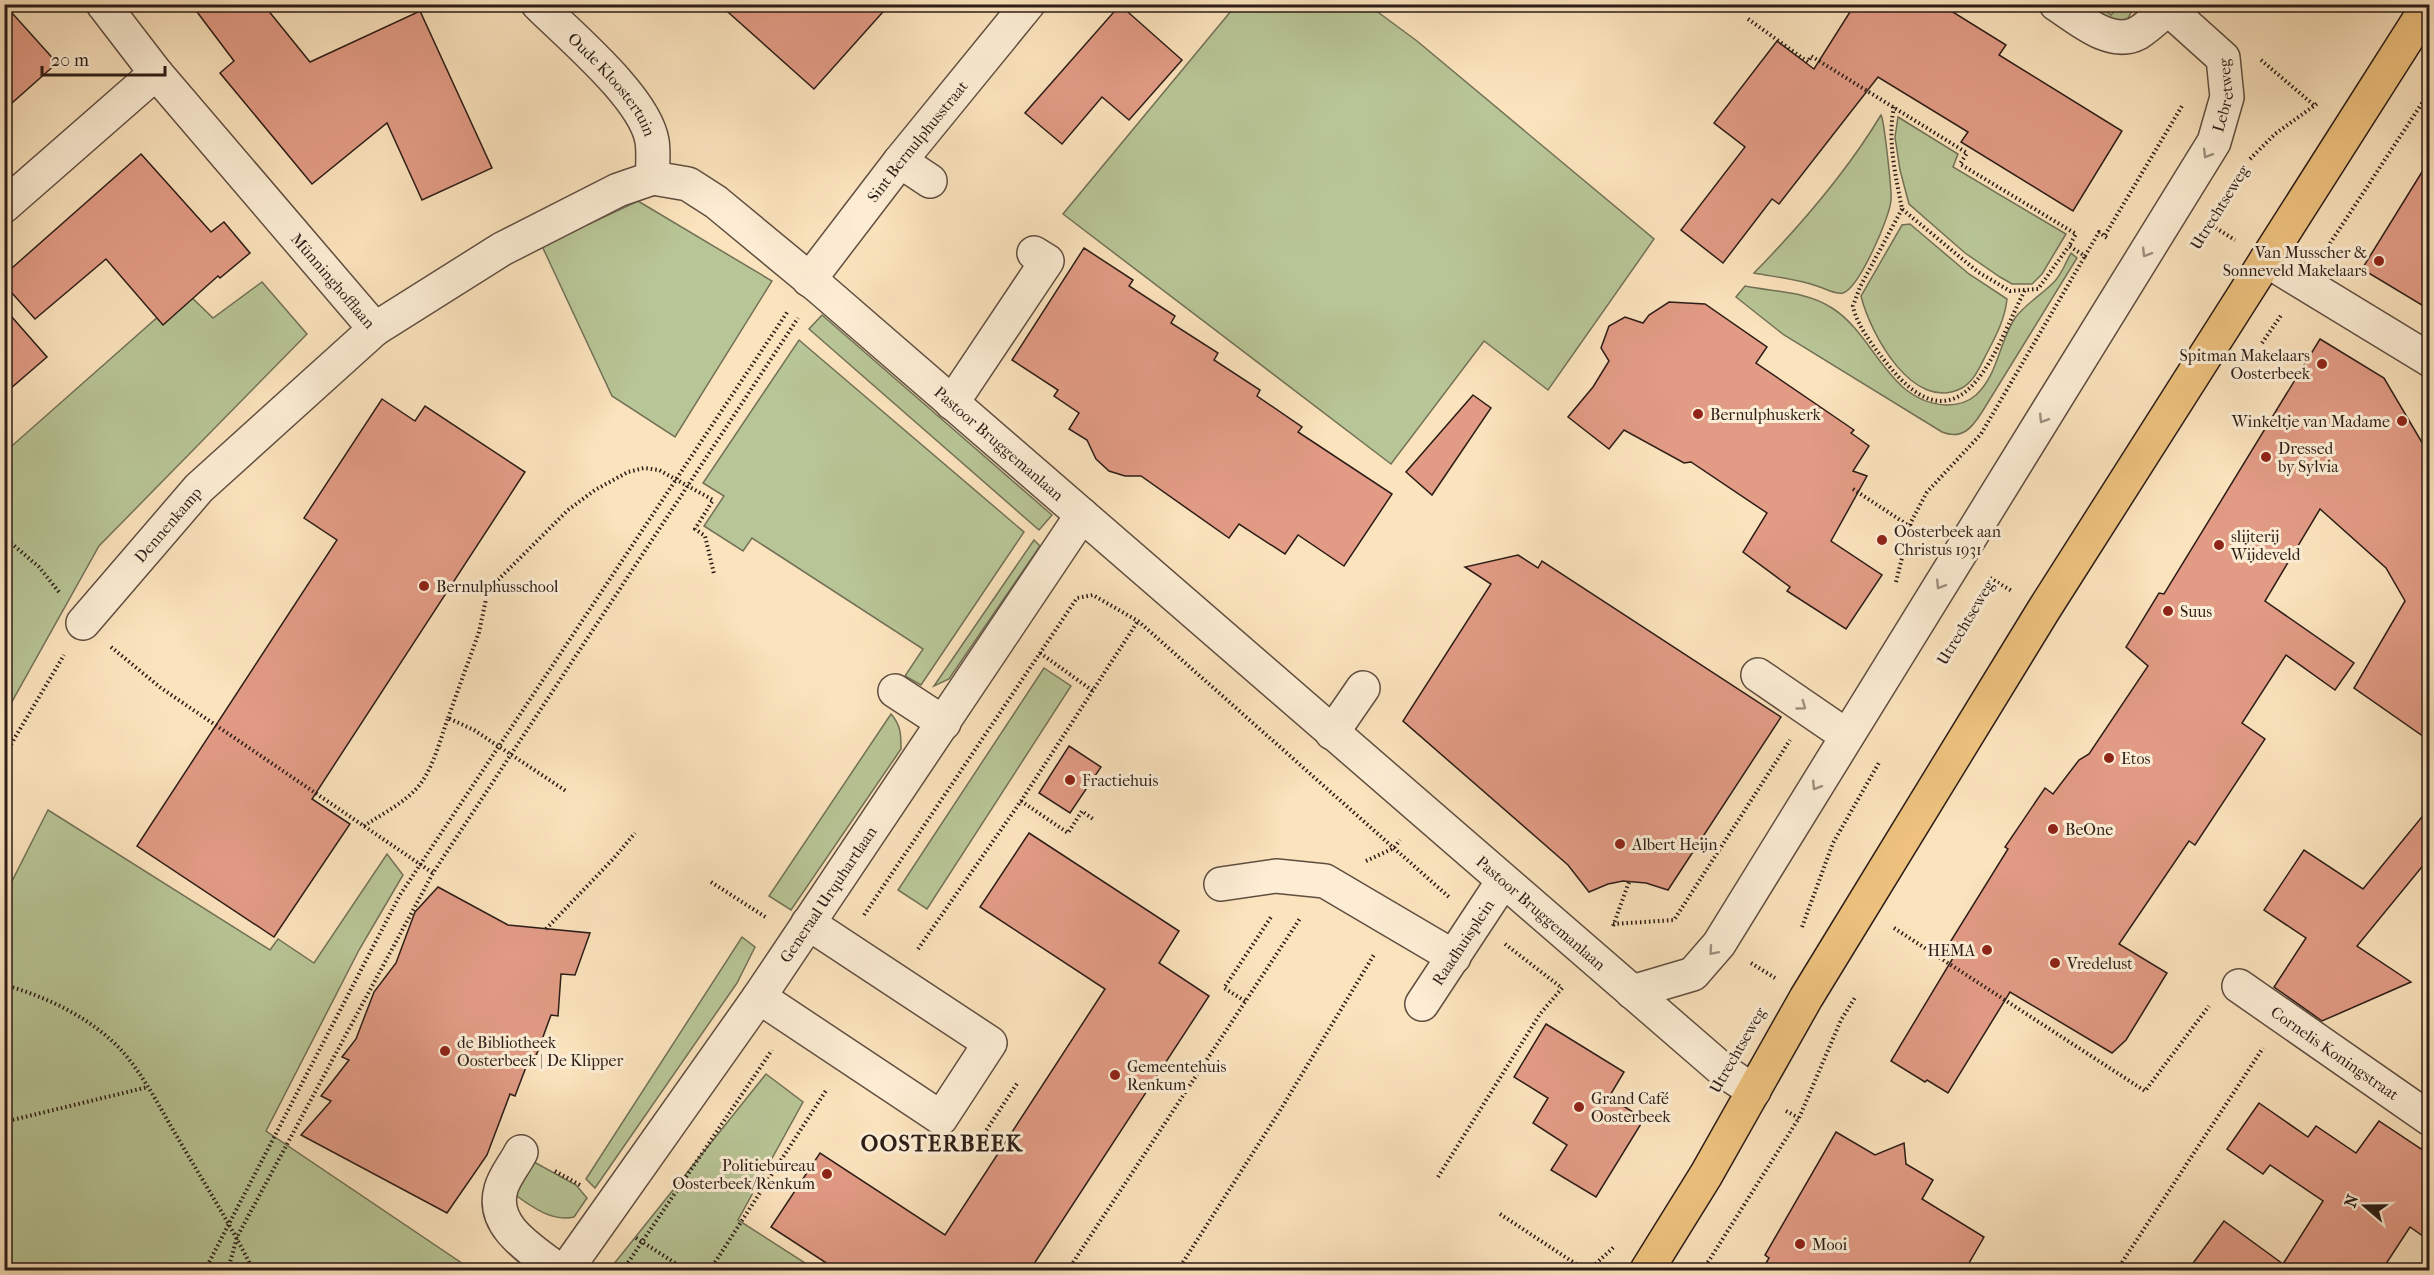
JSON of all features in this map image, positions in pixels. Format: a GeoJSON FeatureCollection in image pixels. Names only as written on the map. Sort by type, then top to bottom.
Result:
{"type":"FeatureCollection","features":[{"type":"Feature","properties":{"kind":"main road","name":"Utrechtseweg"},"geometry":{"type":"LineString","coordinates":[[1647,1270],[1706,1175],[1817,980],[2030,631],[2429,4]]}},
{"type":"Feature","properties":{"kind":"street","name":"Münninghofflaan"},"geometry":{"type":"LineString","coordinates":[[103,4],[156,73],[375,329],[502,249],[618,190],[653,178]]}},
{"type":"Feature","properties":{"kind":"street","name":"Oude Kloostertuin"},"geometry":{"type":"LineString","coordinates":[[538,4],[622,88],[642,114],[652,140],[653,178]]}},
{"type":"Feature","properties":{"kind":"street","name":"Sint Bernulphusstraat"},"geometry":{"type":"LineString","coordinates":[[814,284],[900,160],[1028,4]]}},
{"type":"Feature","properties":{"kind":"street"},"geometry":{"type":"LineString","coordinates":[[2056,4],[2103,33],[2121,38],[2137,34],[2165,7]]}},
{"type":"Feature","properties":{"kind":"street","name":"Lebretweg"},"geometry":{"type":"LineString","coordinates":[[2165,7],[2223,58],[2227,97],[2214,142],[2177,203]]}},
{"type":"Feature","properties":{"kind":"street"},"geometry":{"type":"LineString","coordinates":[[4,206],[156,73]]}},
{"type":"Feature","properties":{"kind":"street"},"geometry":{"type":"LineString","coordinates":[[900,160],[930,181]]}},
{"type":"Feature","properties":{"kind":"street","name":"Pastoor Bruggemanlaan"},"geometry":{"type":"LineString","coordinates":[[653,178],[688,184],[716,202],[1082,515],[1725,1072],[1754,1091]]}},
{"type":"Feature","properties":{"kind":"street"},"geometry":{"type":"LineString","coordinates":[[1632,992],[1693,974],[1719,944],[2177,203]]}},
{"type":"Feature","properties":{"kind":"street"},"geometry":{"type":"LineString","coordinates":[[952,404],[1047,261],[1034,253]]}},
{"type":"Feature","properties":{"kind":"street"},"geometry":{"type":"LineString","coordinates":[[2266,260],[2430,360]]}},
{"type":"Feature","properties":{"kind":"street","name":"Dennenkamp"},"geometry":{"type":"LineString","coordinates":[[83,623],[199,488],[375,329]]}},
{"type":"Feature","properties":{"kind":"street","name":"Generaal Urquhartlaan"},"geometry":{"type":"LineString","coordinates":[[566,1270],[759,997],[1082,515]]}},
{"type":"Feature","properties":{"kind":"street"},"geometry":{"type":"LineString","coordinates":[[1758,675],[1847,736]]}},
{"type":"Feature","properties":{"kind":"street"},"geometry":{"type":"LineString","coordinates":[[1332,733],[1363,688]]}},
{"type":"Feature","properties":{"kind":"street"},"geometry":{"type":"LineString","coordinates":[[895,692],[944,723]]}},
{"type":"Feature","properties":{"kind":"street"},"geometry":{"type":"LineString","coordinates":[[1221,884],[1276,876],[1325,881],[1454,957]]}},
{"type":"Feature","properties":{"kind":"street","name":"Raadhuisplein"},"geometry":{"type":"LineString","coordinates":[[1422,1004],[1478,923],[1503,881]]}},
{"type":"Feature","properties":{"kind":"street"},"geometry":{"type":"LineString","coordinates":[[759,997],[941,1118],[990,1042],[843,946],[803,931]]}},
{"type":"Feature","properties":{"kind":"street","name":"Cornelis Koningstraat"},"geometry":{"type":"LineString","coordinates":[[2249,993],[2430,1119]]}},
{"type":"Feature","properties":{"kind":"street"},"geometry":{"type":"LineString","coordinates":[[521,1152],[501,1188],[499,1210],[508,1230],[558,1270]]}},
{"type":"Feature","properties":{"kind":"path"},"geometry":{"type":"LineString","coordinates":[[1748,18],[1808,62],[1811,56],[1967,153],[1960,164],[2076,234],[2044,284],[2038,289],[2010,291],[1978,272],[1902,210]]}},
{"type":"Feature","properties":{"kind":"path"},"geometry":{"type":"LineString","coordinates":[[2105,235],[2194,87],[2223,58],[2256,56],[2315,106]]}},
{"type":"Feature","properties":{"kind":"path"},"geometry":{"type":"LineString","coordinates":[[2260,347],[2430,91]]}},
{"type":"Feature","properties":{"kind":"path","name":"Utrechtseweg"},"geometry":{"type":"LineString","coordinates":[[2242,167],[2275,134],[2315,106],[2322,97]]}},
{"type":"Feature","properties":{"kind":"path"},"geometry":{"type":"LineString","coordinates":[[1894,107],[1892,127],[1895,171],[1902,210],[1860,287],[1853,306],[1854,313],[1888,365],[1913,389],[1942,400],[1956,399],[1970,390],[1982,376],[2025,290]]}},
{"type":"Feature","properties":{"kind":"path"},"geometry":{"type":"LineString","coordinates":[[2177,203],[2266,260]]}},
{"type":"Feature","properties":{"kind":"path","name":"Utrechtseweg"},"geometry":{"type":"LineString","coordinates":[[2202,233],[2214,214]]}},
{"type":"Feature","properties":{"kind":"path"},"geometry":{"type":"LineString","coordinates":[[1894,592],[1910,526],[1927,492],[1981,434],[2099,232],[2108,236],[2102,246]]}},
{"type":"Feature","properties":{"kind":"path"},"geometry":{"type":"LineString","coordinates":[[2069,246],[2085,256]]}},
{"type":"Feature","properties":{"kind":"path"},"geometry":{"type":"LineString","coordinates":[[205,1270],[400,895],[677,478],[814,284]]}},
{"type":"Feature","properties":{"kind":"path"},"geometry":{"type":"LineString","coordinates":[[228,1270],[237,1237],[433,873],[788,331],[814,284]]}},
{"type":"Feature","properties":{"kind":"path"},"geometry":{"type":"LineString","coordinates":[[364,826],[400,803],[418,787],[448,718],[478,632],[488,590],[568,510],[595,490],[628,472],[644,468],[659,470],[677,478],[713,500],[695,529],[705,536],[714,574]]}},
{"type":"Feature","properties":{"kind":"path"},"geometry":{"type":"LineString","coordinates":[[1853,489],[1927,537]]}},
{"type":"Feature","properties":{"kind":"path"},"geometry":{"type":"LineString","coordinates":[[4,537],[39,567],[83,623],[144,675],[433,873]]}},
{"type":"Feature","properties":{"kind":"path","name":"Utrechtseweg"},"geometry":{"type":"LineString","coordinates":[[1985,589],[1998,568]]}},
{"type":"Feature","properties":{"kind":"path"},"geometry":{"type":"LineString","coordinates":[[843,946],[1077,598],[1093,596],[1138,621],[1478,923],[1562,988]]}},
{"type":"Feature","properties":{"kind":"path"},"geometry":{"type":"LineString","coordinates":[[896,981],[1021,801],[1138,621]]}},
{"type":"Feature","properties":{"kind":"path"},"geometry":{"type":"LineString","coordinates":[[4,756],[83,623]]}},
{"type":"Feature","properties":{"kind":"path"},"geometry":{"type":"LineString","coordinates":[[1040,653],[1093,691]]}},
{"type":"Feature","properties":{"kind":"path"},"geometry":{"type":"LineString","coordinates":[[1614,925],[1674,920],[1808,711]]}},
{"type":"Feature","properties":{"kind":"path"},"geometry":{"type":"LineString","coordinates":[[448,718],[462,723],[498,745],[566,791]]}},
{"type":"Feature","properties":{"kind":"path"},"geometry":{"type":"LineString","coordinates":[[1800,930],[1833,843],[1881,760]]}},
{"type":"Feature","properties":{"kind":"path"},"geometry":{"type":"LineString","coordinates":[[1021,801],[1068,833],[1082,811],[1093,819]]}},
{"type":"Feature","properties":{"kind":"path"},"geometry":{"type":"LineString","coordinates":[[1068,1270],[1325,881],[1394,848],[1421,810]]}},
{"type":"Feature","properties":{"kind":"path"},"geometry":{"type":"LineString","coordinates":[[546,929],[635,833]]}},
{"type":"Feature","properties":{"kind":"path"},"geometry":{"type":"LineString","coordinates":[[711,882],[803,931]]}},
{"type":"Feature","properties":{"kind":"path"},"geometry":{"type":"LineString","coordinates":[[1245,1001],[1224,988],[1272,916]]}},
{"type":"Feature","properties":{"kind":"path"},"geometry":{"type":"LineString","coordinates":[[1888,939],[1900,919]]}},
{"type":"Feature","properties":{"kind":"path"},"geometry":{"type":"LineString","coordinates":[[1178,1270],[1281,1109],[1394,922]]}},
{"type":"Feature","properties":{"kind":"path"},"geometry":{"type":"LineString","coordinates":[[1894,928],[2145,1091],[2208,1007],[2249,993]]}},
{"type":"Feature","properties":{"kind":"path"},"geometry":{"type":"LineString","coordinates":[[1438,1177],[1540,1014],[1590,955]]}},
{"type":"Feature","properties":{"kind":"path"},"geometry":{"type":"LineString","coordinates":[[1777,980],[1781,971]]}},
{"type":"Feature","properties":{"kind":"path"},"geometry":{"type":"LineString","coordinates":[[4,985],[34,993],[94,1027],[122,1051],[148,1087],[237,1237],[253,1270]]}},
{"type":"Feature","properties":{"kind":"path"},"geometry":{"type":"LineString","coordinates":[[1703,1270],[1799,1118],[1842,1020],[1859,990]]}},
{"type":"Feature","properties":{"kind":"path"},"geometry":{"type":"LineString","coordinates":[[623,1270],[792,1020]]}},
{"type":"Feature","properties":{"kind":"path"},"geometry":{"type":"LineString","coordinates":[[2117,1270],[2268,1042]]}},
{"type":"Feature","properties":{"kind":"path"},"geometry":{"type":"LineString","coordinates":[[710,1270],[848,1056]]}},
{"type":"Feature","properties":{"kind":"path"},"geometry":{"type":"LineString","coordinates":[[978,1143],[1018,1082]]}},
{"type":"Feature","properties":{"kind":"path"},"geometry":{"type":"LineString","coordinates":[[4,1122],[148,1087]]}},
{"type":"Feature","properties":{"kind":"path"},"geometry":{"type":"LineString","coordinates":[[1500,1214],[1587,1270],[1614,1247],[1620,1238]]}},
{"type":"Feature","properties":{"kind":"path"},"geometry":{"type":"LineString","coordinates":[[643,1242],[686,1270]]}},
{"type":"Feature","properties":{"kind":"green space"},"geometry":{"type":"Polygon","coordinates":[[[1367,4],[1417,41],[1654,239],[1548,390],[1484,341],[1391,464],[1063,214],[1236,5],[1367,4]]]}},
{"type":"Feature","properties":{"kind":"green space"},"geometry":{"type":"Polygon","coordinates":[[[2081,5],[2099,5],[2111,15],[2120,5],[2135,5],[2127,20],[2116,24],[2081,5]]]}},
{"type":"Feature","properties":{"kind":"green space"},"geometry":{"type":"Polygon","coordinates":[[[1881,115],[1888,156],[1891,200],[1873,251],[1850,288],[1843,293],[1837,293],[1802,282],[1754,273],[1822,197],[1853,157],[1881,115]]]}},
{"type":"Feature","properties":{"kind":"green space"},"geometry":{"type":"Polygon","coordinates":[[[1898,117],[1958,154],[1953,167],[2066,234],[2042,274],[2032,284],[2012,284],[2000,277],[1965,253],[1909,204],[1900,170],[1895,137],[1898,117]]]}},
{"type":"Feature","properties":{"kind":"green space"},"geometry":{"type":"Polygon","coordinates":[[[638,201],[772,281],[675,437],[612,396],[542,246],[638,201]]]}},
{"type":"Feature","properties":{"kind":"green space"},"geometry":{"type":"Polygon","coordinates":[[[1910,224],[1969,274],[2007,299],[2000,326],[1974,377],[1962,388],[1944,393],[1927,390],[1911,380],[1896,366],[1874,330],[1861,296],[1902,225],[1910,224]]]}},
{"type":"Feature","properties":{"kind":"green space"},"geometry":{"type":"Polygon","coordinates":[[[2071,253],[2077,258],[1982,412],[1966,431],[1955,434],[1942,432],[1784,335],[1736,297],[1745,286],[1801,295],[1822,302],[1847,320],[1883,366],[1910,393],[1927,401],[1955,405],[1969,400],[1983,387],[1994,368],[2005,337],[2015,318],[2055,281],[2071,253]]]}},
{"type":"Feature","properties":{"kind":"green space"},"geometry":{"type":"Polygon","coordinates":[[[262,282],[307,334],[99,546],[5,714],[5,452],[186,292],[213,318],[262,282]]]}},
{"type":"Feature","properties":{"kind":"green space"},"geometry":{"type":"Polygon","coordinates":[[[822,315],[1052,515],[1039,530],[809,329],[822,315]]]}},
{"type":"Feature","properties":{"kind":"green space"},"geometry":{"type":"Polygon","coordinates":[[[799,340],[1024,532],[921,685],[905,676],[923,649],[752,538],[743,551],[704,526],[724,496],[703,483],[799,340]]]}},
{"type":"Feature","properties":{"kind":"green space"},"geometry":{"type":"Polygon","coordinates":[[[1034,540],[1040,546],[949,679],[934,686],[1034,540]]]}},
{"type":"Feature","properties":{"kind":"green space"},"geometry":{"type":"Polygon","coordinates":[[[1044,668],[1071,686],[927,909],[898,890],[1044,668]]]}},
{"type":"Feature","properties":{"kind":"green space"},"geometry":{"type":"Polygon","coordinates":[[[891,714],[900,730],[901,749],[791,910],[769,896],[891,714]]]}},
{"type":"Feature","properties":{"kind":"green space"},"geometry":{"type":"Polygon","coordinates":[[[48,810],[270,950],[278,939],[314,963],[387,854],[403,875],[359,950],[266,1131],[472,1270],[5,1270],[5,895],[48,810]]]}},
{"type":"Feature","properties":{"kind":"green space"},"geometry":{"type":"Polygon","coordinates":[[[742,937],[755,947],[737,983],[595,1188],[586,1179],[742,937]]]}},
{"type":"Feature","properties":{"kind":"green space"},"geometry":{"type":"Polygon","coordinates":[[[766,1074],[803,1102],[738,1220],[816,1270],[609,1270],[766,1074]]]}},
{"type":"Feature","properties":{"kind":"green space"},"geometry":{"type":"Polygon","coordinates":[[[525,1157],[576,1185],[587,1198],[574,1217],[550,1215],[514,1194],[525,1157]]]}},
{"type":"Feature","properties":{"kind":"building"},"geometry":{"type":"Polygon","coordinates":[[[4,4],[57,63],[4,110],[4,4]]]}},
{"type":"Feature","properties":{"kind":"building"},"geometry":{"type":"Polygon","coordinates":[[[191,4],[263,4],[310,62],[420,11],[492,168],[422,200],[387,123],[312,184],[220,73],[234,61],[191,4]]]}},
{"type":"Feature","properties":{"kind":"building"},"geometry":{"type":"Polygon","coordinates":[[[719,4],[890,4],[814,89],[719,4]]]}},
{"type":"Feature","properties":{"kind":"building"},"geometry":{"type":"Polygon","coordinates":[[[1855,4],[1940,4],[2006,45],[1999,55],[2122,131],[2073,211],[1961,142],[1968,132],[1878,77],[1779,204],[1772,199],[1723,263],[1681,230],[1745,147],[1714,123],[1777,41],[1814,69],[1855,4]]]}},
{"type":"Feature","properties":{"kind":"building"},"geometry":{"type":"Polygon","coordinates":[[[1120,5],[1182,60],[1129,120],[1102,97],[1062,144],[1025,113],[1120,5]]]}},
{"type":"Feature","properties":{"kind":"building"},"geometry":{"type":"Polygon","coordinates":[[[141,154],[211,232],[224,222],[250,253],[220,278],[218,276],[163,325],[106,259],[35,319],[4,284],[4,275],[141,154]]]}},
{"type":"Feature","properties":{"kind":"building"},"geometry":{"type":"Polygon","coordinates":[[[2430,159],[2430,310],[2362,269],[2430,159]]]}},
{"type":"Feature","properties":{"kind":"building"},"geometry":{"type":"Polygon","coordinates":[[[1084,248],[1133,280],[1129,286],[1175,316],[1171,323],[1218,353],[1214,360],[1260,390],[1257,396],[1302,427],[1298,432],[1392,494],[1344,566],[1298,535],[1285,554],[1239,524],[1229,538],[1141,476],[1125,476],[1109,471],[1096,459],[1087,440],[1069,429],[1079,413],[1054,396],[1058,390],[1012,360],[1084,248]]]}},
{"type":"Feature","properties":{"kind":"building","name":"Bernulphuskerk"},"geometry":{"type":"Polygon","coordinates":[[[1669,302],[1705,304],[1767,347],[1756,363],[1854,430],[1851,433],[1869,446],[1853,471],[1867,476],[1831,541],[1882,575],[1846,629],[1787,591],[1790,587],[1743,552],[1767,513],[1691,462],[1684,463],[1624,430],[1609,449],[1568,417],[1593,387],[1609,361],[1601,348],[1609,326],[1625,317],[1643,323],[1649,315],[1669,302]]]}},
{"type":"Feature","properties":{"kind":"building"},"geometry":{"type":"Polygon","coordinates":[[[4,308],[47,357],[4,394],[4,308]]]}},
{"type":"Feature","properties":{"kind":"building"},"geometry":{"type":"Polygon","coordinates":[[[2320,339],[2384,378],[2430,456],[2430,741],[2354,688],[2405,601],[2386,568],[2320,509],[2265,601],[2354,663],[2335,690],[2286,655],[2242,723],[2265,739],[2195,845],[2189,841],[2119,944],[2167,973],[2126,1040],[2112,1053],[2010,992],[1948,1093],[1927,1080],[1925,1082],[1891,1061],[1953,958],[1944,952],[2008,849],[2005,847],[2045,788],[2053,794],[2079,760],[2089,754],[2148,666],[2126,647],[2159,593],[2164,594],[2320,339]]]}},
{"type":"Feature","properties":{"kind":"building"},"geometry":{"type":"Polygon","coordinates":[[[1473,395],[1491,408],[1432,495],[1406,472],[1473,395]]]}},
{"type":"Feature","properties":{"kind":"building"},"geometry":{"type":"Polygon","coordinates":[[[382,399],[415,421],[425,406],[525,472],[312,799],[350,824],[274,937],[137,846],[337,540],[304,518],[382,399]]]}},
{"type":"Feature","properties":{"kind":"building"},"geometry":{"type":"Polygon","coordinates":[[[1518,555],[1538,568],[1542,561],[1781,717],[1668,890],[1646,883],[1623,881],[1589,892],[1568,865],[1403,721],[1491,584],[1465,567],[1518,555]]]}},
{"type":"Feature","properties":{"kind":"building","name":"Fractiehuis"},"geometry":{"type":"Polygon","coordinates":[[[1069,746],[1101,767],[1070,813],[1039,793],[1069,746]]]}},
{"type":"Feature","properties":{"kind":"building"},"geometry":{"type":"Polygon","coordinates":[[[2430,807],[2430,857],[2357,946],[2411,982],[2322,1021],[2274,987],[2306,938],[2264,910],[2304,850],[2363,889],[2430,807]]]}},
{"type":"Feature","properties":{"kind":"building"},"geometry":{"type":"Polygon","coordinates":[[[1029,833],[1179,931],[1159,963],[1209,996],[1030,1270],[837,1270],[771,1227],[820,1153],[945,1235],[1105,989],[980,907],[1029,833]]]}},
{"type":"Feature","properties":{"kind":"building"},"geometry":{"type":"Polygon","coordinates":[[[438,887],[508,925],[590,933],[575,975],[561,974],[558,1016],[551,1015],[536,1056],[531,1054],[515,1096],[510,1094],[487,1155],[447,1213],[301,1135],[331,1101],[321,1096],[349,1060],[342,1057],[356,1039],[374,992],[396,963],[415,912],[438,887]]]}},
{"type":"Feature","properties":{"kind":"building"},"geometry":{"type":"Polygon","coordinates":[[[1546,1024],[1624,1072],[1609,1097],[1644,1119],[1596,1197],[1551,1170],[1567,1145],[1533,1123],[1548,1098],[1514,1077],[1546,1024]]]}},
{"type":"Feature","properties":{"kind":"building"},"geometry":{"type":"Polygon","coordinates":[[[2259,1103],[2308,1137],[2316,1126],[2356,1153],[2379,1121],[2430,1155],[2430,1241],[2410,1227],[2382,1270],[2188,1270],[2224,1221],[2283,1264],[2323,1201],[2270,1165],[2263,1174],[2227,1149],[2259,1103]]]}},
{"type":"Feature","properties":{"kind":"building"},"geometry":{"type":"Polygon","coordinates":[[[1836,1132],[1875,1155],[1904,1143],[1906,1164],[1933,1180],[1922,1199],[1984,1237],[1965,1270],[1762,1270],[1769,1258],[1765,1255],[1836,1132]]]}},
{"type":"Feature","properties":{"kind":"place","name":"Van Musscher & Sonneveld Makelaars"},"geometry":{"type":"Point","coordinates":[2379,261]}},
{"type":"Feature","properties":{"kind":"place","name":"Spitman Makelaars Oosterbeek"},"geometry":{"type":"Point","coordinates":[2322,364]}},
{"type":"Feature","properties":{"kind":"place","name":"Bernulphuskerk"},"geometry":{"type":"Point","coordinates":[1698,414]}},
{"type":"Feature","properties":{"kind":"place","name":"Winkeltje van Madame"},"geometry":{"type":"Point","coordinates":[2402,421]}},
{"type":"Feature","properties":{"kind":"place","name":"Dressed by Sylvia"},"geometry":{"type":"Point","coordinates":[2266,457]}},
{"type":"Feature","properties":{"kind":"place","name":"Oosterbeek aan Christus 1931"},"geometry":{"type":"Point","coordinates":[1882,540]}},
{"type":"Feature","properties":{"kind":"place","name":"slijterij Wijdeveld"},"geometry":{"type":"Point","coordinates":[2219,545]}},
{"type":"Feature","properties":{"kind":"place","name":"Bernulphusschool"},"geometry":{"type":"Point","coordinates":[424,586]}},
{"type":"Feature","properties":{"kind":"place","name":"Suus"},"geometry":{"type":"Point","coordinates":[2168,611]}},
{"type":"Feature","properties":{"kind":"place","name":"Etos"},"geometry":{"type":"Point","coordinates":[2109,758]}},
{"type":"Feature","properties":{"kind":"place","name":"Fractiehuis"},"geometry":{"type":"Point","coordinates":[1070,780]}},
{"type":"Feature","properties":{"kind":"place","name":"BeOne"},"geometry":{"type":"Point","coordinates":[2053,829]}},
{"type":"Feature","properties":{"kind":"place","name":"Albert Heijn"},"geometry":{"type":"Point","coordinates":[1620,844]}},
{"type":"Feature","properties":{"kind":"place","name":"HEMA"},"geometry":{"type":"Point","coordinates":[1987,950]}},
{"type":"Feature","properties":{"kind":"place","name":"Vredelust"},"geometry":{"type":"Point","coordinates":[2055,963]}},
{"type":"Feature","properties":{"kind":"place","name":"de Bibliotheek Oosterbeek | De Klipper"},"geometry":{"type":"Point","coordinates":[445,1051]}},
{"type":"Feature","properties":{"kind":"place","name":"Gemeentehuis Renkum"},"geometry":{"type":"Point","coordinates":[1115,1075]}},
{"type":"Feature","properties":{"kind":"place","name":"Grand Café Oosterbeek"},"geometry":{"type":"Point","coordinates":[1579,1107]}},
{"type":"Feature","properties":{"kind":"place","name":"Politiebureau Oosterbeek/Renkum"},"geometry":{"type":"Point","coordinates":[827,1174]}},
{"type":"Feature","properties":{"kind":"place","name":"Mooi"},"geometry":{"type":"Point","coordinates":[1800,1244]}},
{"type":"Feature","properties":{"kind":"district","name":"OOSTERBEEK"},"geometry":{"type":"Point","coordinates":[942,1143]}}]}
